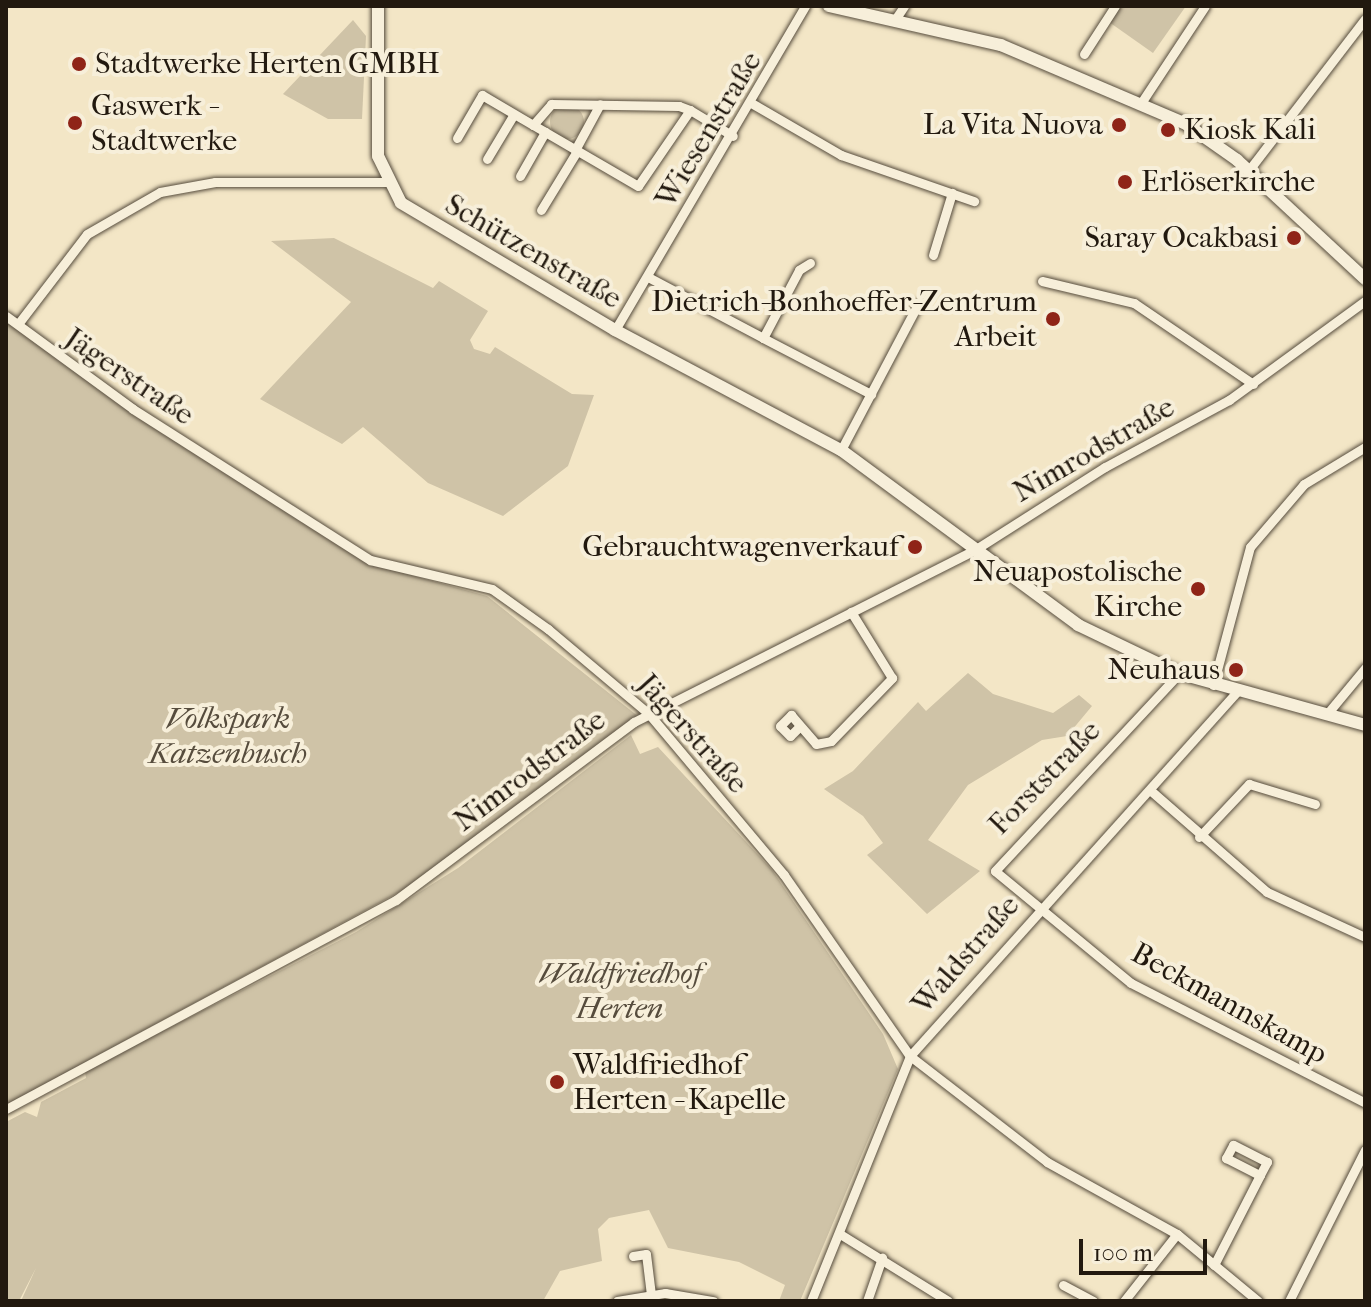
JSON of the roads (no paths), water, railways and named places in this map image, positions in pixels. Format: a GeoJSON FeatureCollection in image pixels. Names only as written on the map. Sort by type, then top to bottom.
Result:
{"type":"FeatureCollection","features":[{"type":"Feature","properties":{"kind":"main road","name":"Schützenstraße"},"geometry":{"type":"LineString","coordinates":[[378,6],[378,156],[387,182],[413,212],[615,330],[841,450],[1064,617],[1213,685],[1365,725]]}},
{"type":"Feature","properties":{"kind":"main road"},"geometry":{"type":"LineString","coordinates":[[829,6],[896,18],[1001,45],[1186,124],[1249,170],[1365,279]]}},
{"type":"Feature","properties":{"kind":"street","name":"Wiesenstraße"},"geometry":{"type":"LineString","coordinates":[[615,330],[753,104],[805,6]]}},
{"type":"Feature","properties":{"kind":"street"},"geometry":{"type":"LineString","coordinates":[[896,18],[904,6]]}},
{"type":"Feature","properties":{"kind":"street"},"geometry":{"type":"LineString","coordinates":[[1084,54],[1115,6]]}},
{"type":"Feature","properties":{"kind":"street"},"geometry":{"type":"LineString","coordinates":[[1141,103],[1205,6]]}},
{"type":"Feature","properties":{"kind":"street"},"geometry":{"type":"LineString","coordinates":[[1249,170],[1365,19]]}},
{"type":"Feature","properties":{"kind":"street"},"geometry":{"type":"LineString","coordinates":[[457,138],[482,95],[638,186],[690,110]]}},
{"type":"Feature","properties":{"kind":"street"},"geometry":{"type":"LineString","coordinates":[[533,125],[551,104],[600,104],[690,110],[733,136]]}},
{"type":"Feature","properties":{"kind":"street"},"geometry":{"type":"LineString","coordinates":[[541,210],[600,104]]}},
{"type":"Feature","properties":{"kind":"street"},"geometry":{"type":"LineString","coordinates":[[753,104],[841,155],[974,201]]}},
{"type":"Feature","properties":{"kind":"street"},"geometry":{"type":"LineString","coordinates":[[487,159],[514,114]]}},
{"type":"Feature","properties":{"kind":"street"},"geometry":{"type":"LineString","coordinates":[[520,176],[545,132]]}},
{"type":"Feature","properties":{"kind":"street"},"geometry":{"type":"LineString","coordinates":[[18,324],[87,234],[160,192],[215,182],[387,182]]}},
{"type":"Feature","properties":{"kind":"street"},"geometry":{"type":"LineString","coordinates":[[933,255],[952,193]]}},
{"type":"Feature","properties":{"kind":"street"},"geometry":{"type":"LineString","coordinates":[[763,338],[799,270],[810,263]]}},
{"type":"Feature","properties":{"kind":"street"},"geometry":{"type":"LineString","coordinates":[[648,277],[871,394]]}},
{"type":"Feature","properties":{"kind":"street"},"geometry":{"type":"LineString","coordinates":[[1042,281],[1114,303],[1134,303],[1253,384]]}},
{"type":"Feature","properties":{"kind":"street","name":"Nimrodstraße"},"geometry":{"type":"LineString","coordinates":[[6,1109],[396,900],[649,714],[973,551],[1253,384],[1365,301]]}},
{"type":"Feature","properties":{"kind":"street"},"geometry":{"type":"LineString","coordinates":[[841,450],[918,304]]}},
{"type":"Feature","properties":{"kind":"street","name":"Jägerstraße"},"geometry":{"type":"LineString","coordinates":[[6,316],[18,324],[15,329],[122,402],[370,560],[492,589],[649,714],[784,875],[910,1056],[1047,1162],[1177,1234],[1258,1301]]}},
{"type":"Feature","properties":{"kind":"street"},"geometry":{"type":"LineString","coordinates":[[1213,685],[1250,547],[1304,484],[1364,451]]}},
{"type":"Feature","properties":{"kind":"street"},"geometry":{"type":"LineString","coordinates":[[798,728],[816,744],[831,741],[892,678],[851,612]]}},
{"type":"Feature","properties":{"kind":"street"},"geometry":{"type":"LineString","coordinates":[[1327,714],[1365,668]]}},
{"type":"Feature","properties":{"kind":"street","name":"Forststraße"},"geometry":{"type":"LineString","coordinates":[[1039,907],[996,865],[1173,680]]}},
{"type":"Feature","properties":{"kind":"street","name":"Waldstraße"},"geometry":{"type":"LineString","coordinates":[[811,1301],[910,1056],[1039,907],[1237,692]]}},
{"type":"Feature","properties":{"kind":"street"},"geometry":{"type":"LineString","coordinates":[[1199,837],[1249,784],[1315,804]]}},
{"type":"Feature","properties":{"kind":"street"},"geometry":{"type":"LineString","coordinates":[[1150,790],[1199,837],[1267,892],[1365,937]]}},
{"type":"Feature","properties":{"kind":"street","name":"Beckmannskamp"},"geometry":{"type":"LineString","coordinates":[[1039,907],[1131,983],[1365,1103]]}},
{"type":"Feature","properties":{"kind":"street"},"geometry":{"type":"LineString","coordinates":[[1289,1301],[1365,1150]]}},
{"type":"Feature","properties":{"kind":"street"},"geometry":{"type":"LineString","coordinates":[[1214,1265],[1260,1175]]}},
{"type":"Feature","properties":{"kind":"street"},"geometry":{"type":"LineString","coordinates":[[840,1234],[948,1301]]}},
{"type":"Feature","properties":{"kind":"street"},"geometry":{"type":"LineString","coordinates":[[1127,1300],[1177,1234]]}},
{"type":"Feature","properties":{"kind":"street"},"geometry":{"type":"LineString","coordinates":[[633,1256],[646,1254],[651,1295]]}},
{"type":"Feature","properties":{"kind":"street"},"geometry":{"type":"LineString","coordinates":[[867,1301],[882,1258]]}},
{"type":"Feature","properties":{"kind":"street"},"geometry":{"type":"LineString","coordinates":[[1063,1285],[1093,1301]]}},
{"type":"Feature","properties":{"kind":"street"},"geometry":{"type":"LineString","coordinates":[[618,1301],[651,1295],[713,1301]]}},
{"type":"Feature","properties":{"kind":"place","name":"Stadtwerke Herten GMBH"},"geometry":{"type":"Point","coordinates":[79,64]}},
{"type":"Feature","properties":{"kind":"place","name":"Gaswerk - Stadtwerke"},"geometry":{"type":"Point","coordinates":[75,123]}},
{"type":"Feature","properties":{"kind":"place","name":"La Vita Nuova"},"geometry":{"type":"Point","coordinates":[1119,125]}},
{"type":"Feature","properties":{"kind":"place","name":"Kiosk Kali"},"geometry":{"type":"Point","coordinates":[1168,130]}},
{"type":"Feature","properties":{"kind":"place","name":"Erlöserkirche"},"geometry":{"type":"Point","coordinates":[1125,182]}},
{"type":"Feature","properties":{"kind":"place","name":"Saray Ocakbasi"},"geometry":{"type":"Point","coordinates":[1294,238]}},
{"type":"Feature","properties":{"kind":"place","name":"Dietrich-Bonhoeffer-Zentrum Arbeit"},"geometry":{"type":"Point","coordinates":[1053,319]}},
{"type":"Feature","properties":{"kind":"place","name":"Gebrauchtwagenverkauf"},"geometry":{"type":"Point","coordinates":[915,547]}},
{"type":"Feature","properties":{"kind":"place","name":"Neuapostolische Kirche"},"geometry":{"type":"Point","coordinates":[1198,589]}},
{"type":"Feature","properties":{"kind":"place","name":"Neuhaus"},"geometry":{"type":"Point","coordinates":[1236,670]}},
{"type":"Feature","properties":{"kind":"place","name":"Waldfriedhof Herten - Kapelle"},"geometry":{"type":"Point","coordinates":[557,1082]}},
{"type":"Feature","properties":{"kind":"park label","name":"Volkspark Katzenbusch"},"geometry":{"type":"Point","coordinates":[228,736]}},
{"type":"Feature","properties":{"kind":"park label","name":"Waldfriedhof Herten"},"geometry":{"type":"Point","coordinates":[620,991]}}]}
